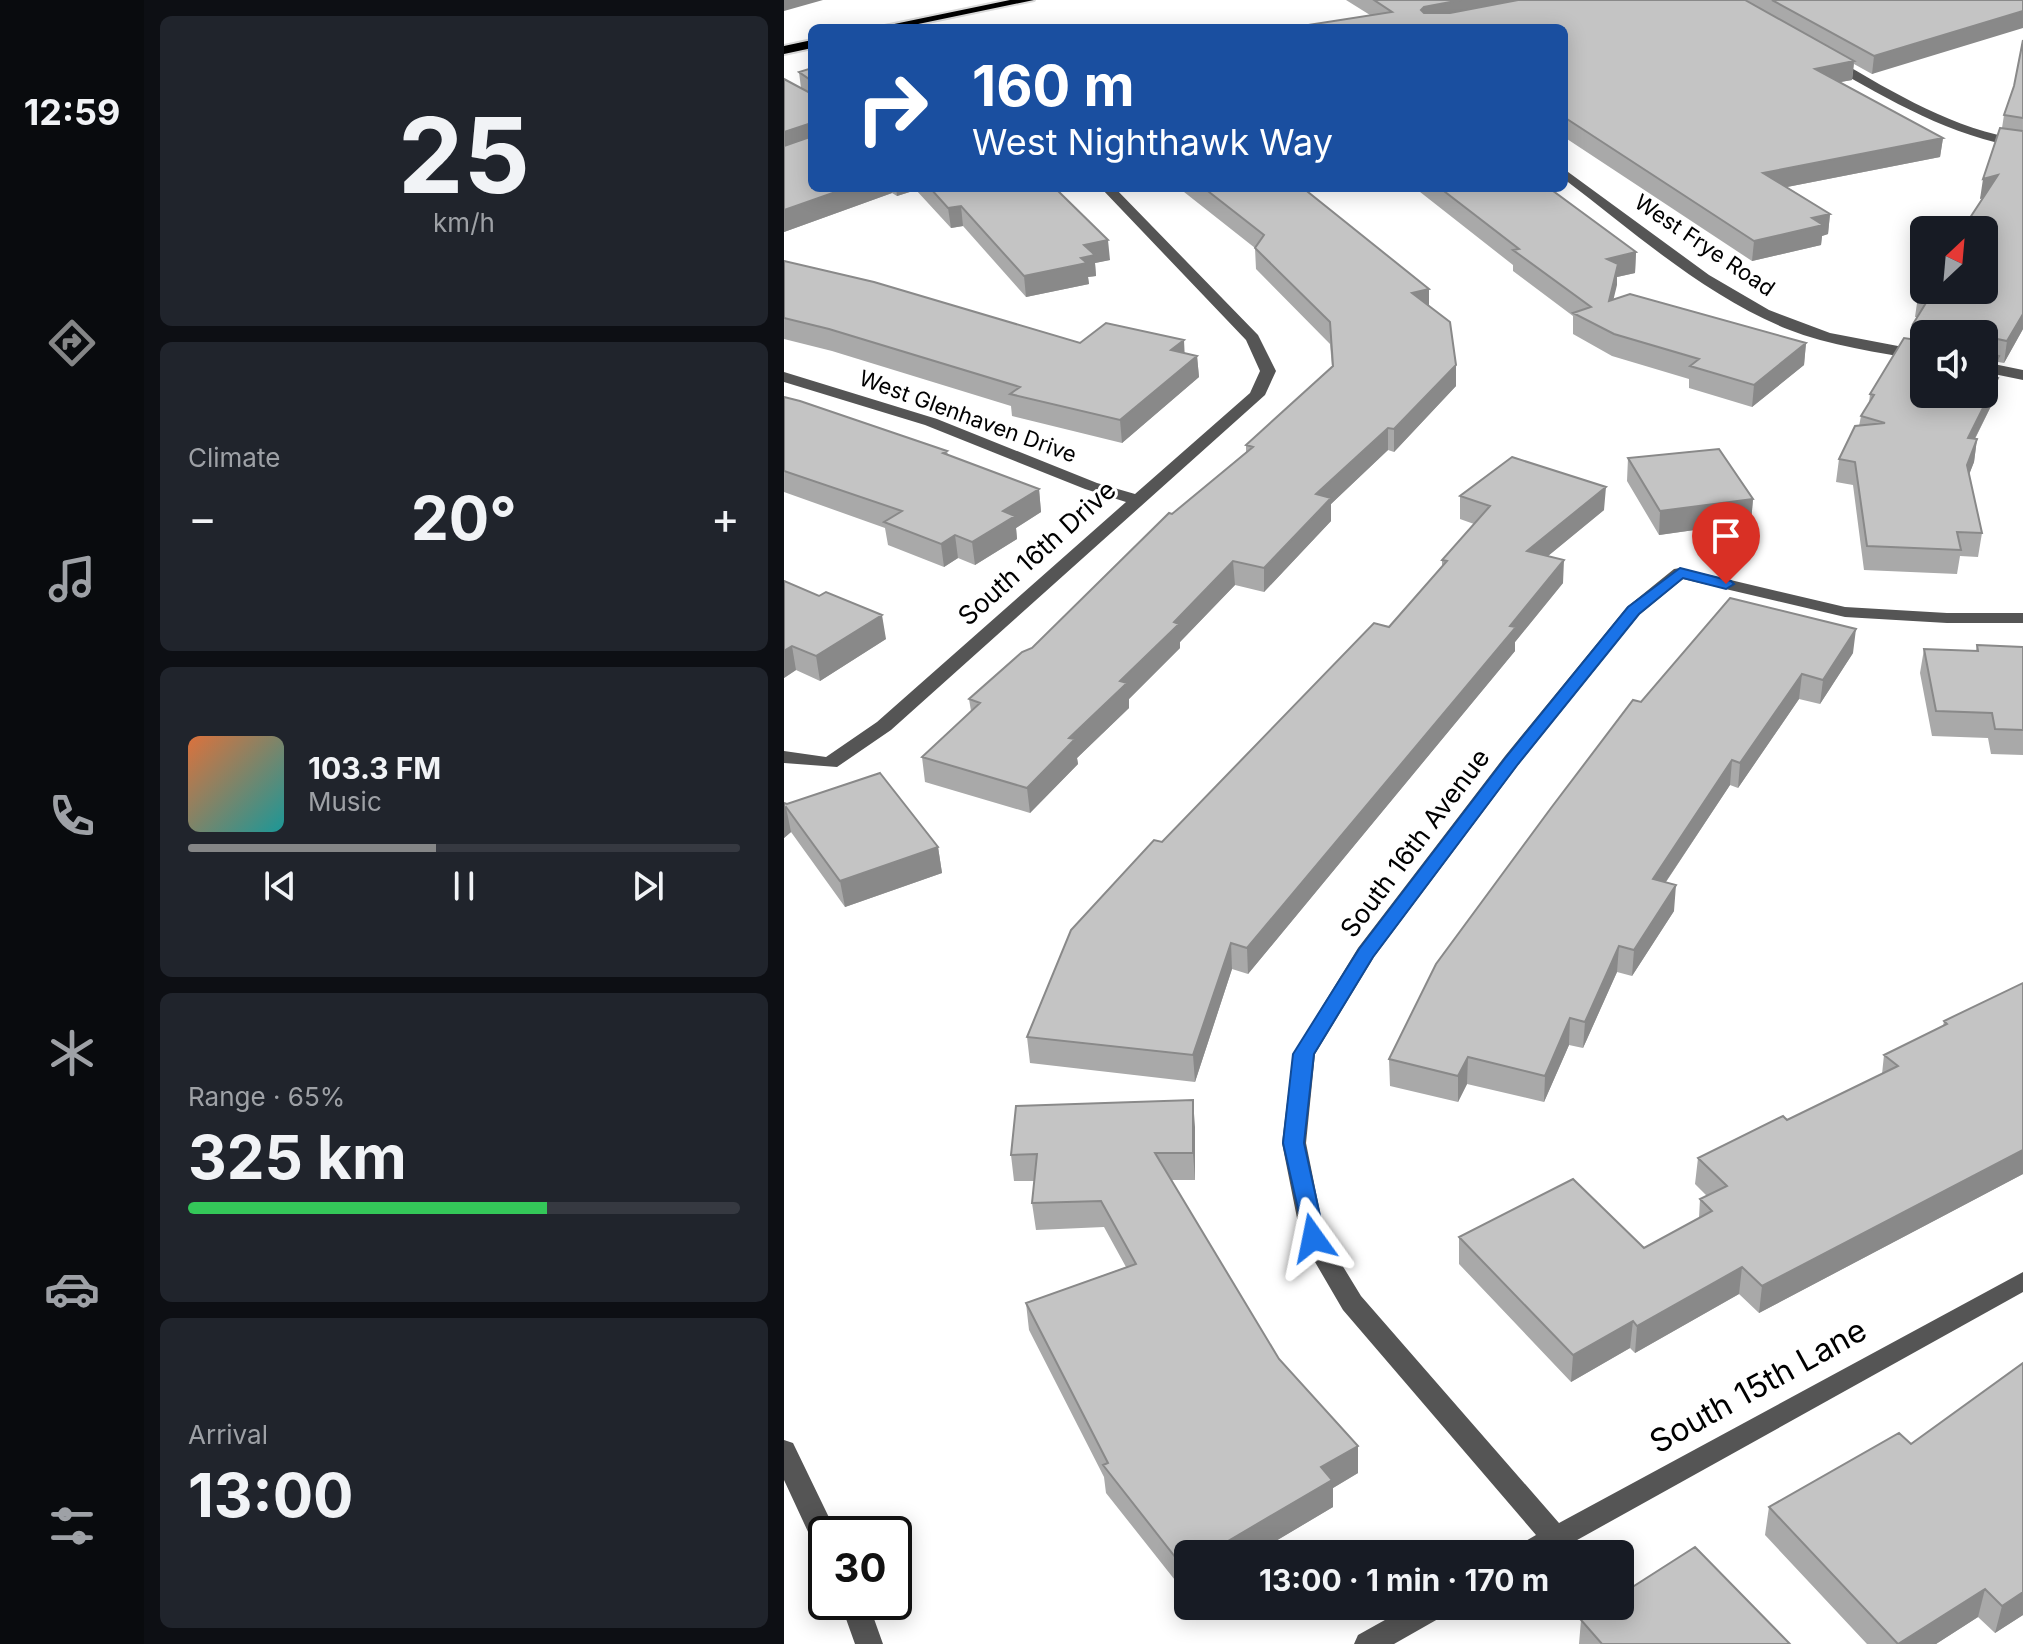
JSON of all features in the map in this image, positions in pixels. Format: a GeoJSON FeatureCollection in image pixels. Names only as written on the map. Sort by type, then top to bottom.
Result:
{"type":"FeatureCollection","features":[{"type":"Feature","properties":{"kind":"main road"},"geometry":{"type":"LineString","coordinates":[[902,24],[1028,0]]}},
{"type":"Feature","properties":{"kind":"main road"},"geometry":{"type":"LineString","coordinates":[[784,50],[808,45]]}},
{"type":"Feature","properties":{"kind":"street"},"geometry":{"type":"LineString","coordinates":[[1822,56],[1951,127],[1980,138],[2023,144]]}},
{"type":"Feature","properties":{"kind":"street","name":"West Frye Road"},"geometry":{"type":"LineString","coordinates":[[1568,176],[1739,300],[1791,325],[1835,339],[1910,353]]}},
{"type":"Feature","properties":{"kind":"street","name":"South 16th Drive"},"geometry":{"type":"LineString","coordinates":[[784,757],[830,763],[884,726],[1257,395],[1268,371],[1253,338],[1112,192]]}},
{"type":"Feature","properties":{"kind":"street"},"geometry":{"type":"LineString","coordinates":[[1998,370],[2023,375]]}},
{"type":"Feature","properties":{"kind":"street","name":"West Glenhaven Drive"},"geometry":{"type":"LineString","coordinates":[[784,377],[931,422],[1091,486],[1136,500]]}},
{"type":"Feature","properties":{"kind":"street","name":"South 16th Avenue"},"geometry":{"type":"LineString","coordinates":[[1555,1538],[1352,1303],[1313,1238],[1294,1143],[1304,1054],[1366,953],[1512,760],[1633,611],[1680,573],[1845,612],[1947,618],[2023,618]]}},
{"type":"Feature","properties":{"kind":"street","name":"South 15th Lane"},"geometry":{"type":"LineString","coordinates":[[1552,1540],[2023,1281]]}},
{"type":"Feature","properties":{"kind":"street"},"geometry":{"type":"LineString","coordinates":[[784,1451],[814,1516]]}},
{"type":"Feature","properties":{"kind":"street"},"geometry":{"type":"LineString","coordinates":[[860,1620],[869,1644]]}},
{"type":"Feature","properties":{"kind":"street"},"geometry":{"type":"LineString","coordinates":[[1368,1644],[1410,1620]]}},
{"type":"Feature","properties":{"kind":"building"},"geometry":{"type":"Polygon","coordinates":[[[1374,0],[1461,0],[1421,10],[1424,13],[1450,13],[1518,0],[1745,0],[1854,61],[1815,69],[1943,138],[1763,173],[1830,214],[1812,218],[1823,225],[1754,241],[1568,120],[1568,24],[1315,24],[1392,12],[1374,0]]]}},
{"type":"Feature","properties":{"kind":"building"},"geometry":{"type":"Polygon","coordinates":[[[1772,0],[2023,0],[2023,11],[1874,56],[1772,0]]]}},
{"type":"Feature","properties":{"kind":"building"},"geometry":{"type":"Polygon","coordinates":[[[2023,40],[2023,118],[2004,115],[2014,86],[2023,40]]]}},
{"type":"Feature","properties":{"kind":"building"},"geometry":{"type":"Polygon","coordinates":[[[808,69],[808,78],[799,72],[808,69]]]}},
{"type":"Feature","properties":{"kind":"building"},"geometry":{"type":"Polygon","coordinates":[[[784,79],[808,92],[808,124],[784,132],[784,79]]]}},
{"type":"Feature","properties":{"kind":"building"},"geometry":{"type":"Polygon","coordinates":[[[2000,128],[2023,131],[2023,314],[2007,341],[1998,339],[1998,320],[1915,320],[1925,304],[1998,304],[1998,216],[1971,216],[1998,175],[1983,179],[2000,128]]]}},
{"type":"Feature","properties":{"kind":"building"},"geometry":{"type":"Polygon","coordinates":[[[808,138],[808,192],[836,192],[784,210],[784,146],[808,138]]]}},
{"type":"Feature","properties":{"kind":"building"},"geometry":{"type":"Polygon","coordinates":[[[934,192],[1059,192],[1108,240],[1084,245],[1095,255],[1081,258],[1087,263],[1024,276],[961,206],[948,208],[934,192]]]}},
{"type":"Feature","properties":{"kind":"building"},"geometry":{"type":"Polygon","coordinates":[[[1209,192],[1308,192],[1429,289],[1412,293],[1450,322],[1456,365],[1394,429],[1388,428],[1316,494],[1331,498],[1264,568],[1233,561],[1174,622],[1179,624],[1120,681],[1127,683],[1069,738],[1075,739],[1027,788],[922,757],[980,703],[969,699],[1022,652],[1032,648],[1169,513],[1172,514],[1253,447],[1246,445],[1333,366],[1330,322],[1255,248],[1264,235],[1209,192]]]}},
{"type":"Feature","properties":{"kind":"building"},"geometry":{"type":"Polygon","coordinates":[[[1445,192],[1554,192],[1636,252],[1607,259],[1618,264],[1609,301],[1630,294],[1806,343],[1754,385],[1690,366],[1699,359],[1614,334],[1573,313],[1591,307],[1513,250],[1519,249],[1445,192]]]}},
{"type":"Feature","properties":{"kind":"building"},"geometry":{"type":"Polygon","coordinates":[[[784,261],[874,282],[1080,343],[1106,323],[1184,340],[1171,350],[1197,356],[1120,420],[1010,394],[1020,387],[784,318],[784,261]]]}},
{"type":"Feature","properties":{"kind":"building"},"geometry":{"type":"Polygon","coordinates":[[[1904,338],[1910,339],[1910,408],[1983,408],[1968,438],[1977,439],[1967,465],[1982,533],[1957,532],[1961,550],[1867,546],[1855,462],[1839,459],[1855,426],[1885,423],[1861,416],[1874,395],[1870,394],[1904,338]]]}},
{"type":"Feature","properties":{"kind":"building"},"geometry":{"type":"Polygon","coordinates":[[[784,397],[947,451],[943,453],[1039,489],[1003,511],[1015,516],[972,542],[955,535],[941,544],[884,522],[902,511],[784,471],[784,397]]]}},
{"type":"Feature","properties":{"kind":"building"},"geometry":{"type":"Polygon","coordinates":[[[1719,449],[1753,499],[1660,511],[1628,458],[1719,449]]]}},
{"type":"Feature","properties":{"kind":"building"},"geometry":{"type":"Polygon","coordinates":[[[1512,457],[1606,487],[1527,551],[1564,560],[1510,626],[1516,627],[1247,948],[1231,943],[1193,1055],[1027,1037],[1071,930],[1154,840],[1162,842],[1374,623],[1389,627],[1490,506],[1460,496],[1512,457]]]}},
{"type":"Feature","properties":{"kind":"building"},"geometry":{"type":"Polygon","coordinates":[[[784,581],[819,596],[826,592],[882,615],[816,656],[792,646],[784,651],[784,581]]]}},
{"type":"Feature","properties":{"kind":"building"},"geometry":{"type":"Polygon","coordinates":[[[1730,598],[1856,629],[1823,680],[1802,674],[1740,763],[1732,760],[1653,879],[1676,885],[1634,950],[1619,946],[1585,1022],[1570,1018],[1545,1076],[1468,1057],[1458,1076],[1389,1059],[1436,964],[1551,808],[1633,700],[1641,702],[1730,598]]]}},
{"type":"Feature","properties":{"kind":"building"},"geometry":{"type":"Polygon","coordinates":[[[1977,645],[2023,647],[2023,730],[1995,729],[1992,713],[1936,711],[1924,649],[1978,651],[1977,645]]]}},
{"type":"Feature","properties":{"kind":"building"},"geometry":{"type":"Polygon","coordinates":[[[880,773],[938,847],[840,881],[786,807],[784,809],[784,803],[880,773]]]}},
{"type":"Feature","properties":{"kind":"building"},"geometry":{"type":"Polygon","coordinates":[[[2023,983],[2023,1150],[1762,1286],[1742,1267],[1637,1326],[1633,1321],[1573,1355],[1459,1237],[1573,1179],[1644,1248],[1712,1211],[1700,1199],[1727,1186],[1698,1158],[1783,1116],[1787,1120],[1898,1066],[1884,1055],[1947,1024],[1944,1021],[2023,983]]]}},
{"type":"Feature","properties":{"kind":"building"},"geometry":{"type":"Polygon","coordinates":[[[1193,1100],[1193,1153],[1155,1153],[1279,1359],[1358,1446],[1321,1467],[1332,1480],[1230,1540],[1174,1540],[1174,1556],[1103,1465],[1108,1463],[1026,1303],[1136,1264],[1101,1201],[1032,1203],[1037,1154],[1011,1155],[1016,1106],[1193,1100]]]}},
{"type":"Feature","properties":{"kind":"building"},"geometry":{"type":"Polygon","coordinates":[[[2023,1363],[2023,1592],[2002,1606],[1985,1589],[1898,1644],[1769,1507],[1899,1433],[1911,1444],[2023,1363]]]}},
{"type":"Feature","properties":{"kind":"building"},"geometry":{"type":"Polygon","coordinates":[[[1695,1547],[1790,1644],[1602,1644],[1581,1620],[1634,1620],[1634,1586],[1695,1547]]]}},
{"type":"Feature","properties":{"kind":"route"},"geometry":{"type":"LineString","coordinates":[[1313,1238],[1294,1143],[1304,1054],[1366,953],[1512,760],[1633,611],[1680,573],[1726,584]]}}]}
